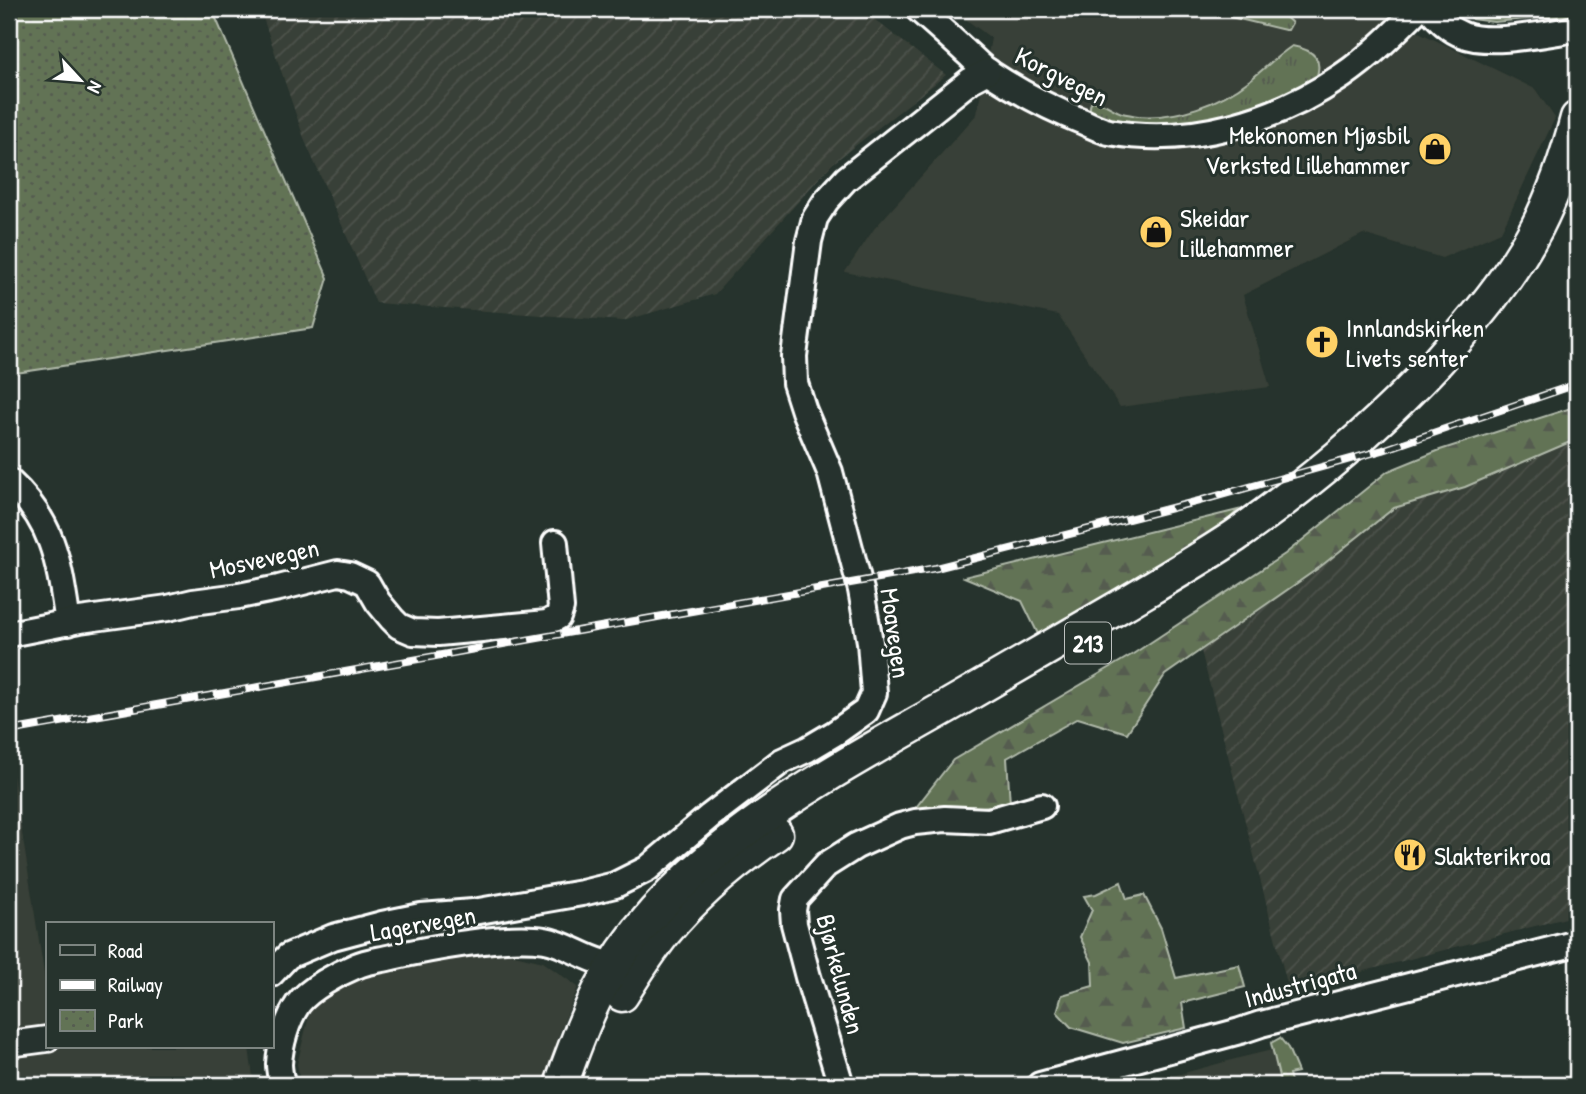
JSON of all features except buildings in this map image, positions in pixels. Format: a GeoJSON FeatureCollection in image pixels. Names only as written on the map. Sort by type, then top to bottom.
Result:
{"type":"FeatureCollection","features":[{"type":"Feature","properties":{"kind":"main road","name":"213"},"geometry":{"type":"LineString","coordinates":[[580,1085],[641,947],[650,916],[723,846],[785,803],[860,757],[1233,537],[1316,476],[1411,390],[1470,326],[1516,263],[1538,225],[1557,182],[1577,118]]}},
{"type":"Feature","properties":{"kind":"main road","name":"213"},"geometry":{"type":"LineString","coordinates":[[561,1085],[572,1052],[600,989],[602,967],[666,932],[695,900],[736,864],[770,838],[891,758],[1242,550],[1326,488],[1391,432],[1482,336],[1507,303],[1540,254],[1577,174]]}},
{"type":"Feature","properties":{"kind":"street","name":"Korgvegen"},"geometry":{"type":"LineString","coordinates":[[918,9],[988,71],[1055,110],[1107,131],[1176,136],[1233,126],[1267,116],[1302,101],[1345,75],[1385,42],[1418,9]]}},
{"type":"Feature","properties":{"kind":"street"},"geometry":{"type":"LineString","coordinates":[[1430,9],[1450,29],[1466,37],[1480,39],[1577,29]]}},
{"type":"Feature","properties":{"kind":"street","name":"Moavegen"},"geometry":{"type":"LineString","coordinates":[[273,972],[288,957],[333,937],[370,927],[421,916],[473,912],[615,885],[647,869],[782,761],[835,733],[866,711],[874,693],[870,642],[861,590],[830,472],[795,383],[794,349],[809,241],[816,218],[826,201],[846,179],[971,80],[988,71]]}},
{"type":"Feature","properties":{"kind":"street"},"geometry":{"type":"LineString","coordinates":[[9,481],[39,514],[47,531],[57,557],[68,623]]}},
{"type":"Feature","properties":{"kind":"street","name":"Mosvevegen"},"geometry":{"type":"LineString","coordinates":[[9,634],[168,608],[193,601],[239,596],[338,573],[367,583],[392,619],[413,632],[438,633],[547,623],[558,617],[561,608],[555,543]]}},
{"type":"Feature","properties":{"kind":"street","name":"Bjørkelunden"},"geometry":{"type":"LineString","coordinates":[[841,1085],[794,924],[795,899],[825,865],[856,846],[900,826],[945,819],[989,821],[1042,806]]}},
{"type":"Feature","properties":{"kind":"street","name":"Lagervegen"},"geometry":{"type":"LineString","coordinates":[[282,1085],[279,1065],[285,1030],[298,1004],[311,990],[357,965],[474,943],[532,939],[548,941],[602,967]]}},
{"type":"Feature","properties":{"kind":"street"},"geometry":{"type":"LineString","coordinates":[[548,941],[641,947]]}},
{"type":"Feature","properties":{"kind":"street","name":"Industrigata"},"geometry":{"type":"LineString","coordinates":[[1040,1085],[1261,1024],[1577,943]]}},
{"type":"Feature","properties":{"kind":"street"},"geometry":{"type":"LineString","coordinates":[[9,1044],[46,1039]]}},
{"type":"Feature","properties":{"kind":"shaded area"},"geometry":{"type":"Polygon","coordinates":[[[260,9],[861,9],[946,75],[832,164],[715,294],[623,321],[376,303],[305,141],[260,9]]]}},
{"type":"Feature","properties":{"kind":"shaded area"},"geometry":{"type":"Polygon","coordinates":[[[952,9],[1392,9],[1386,16],[1535,89],[1555,118],[1501,232],[1442,258],[1363,234],[1243,295],[1270,387],[1120,407],[1058,315],[845,272],[874,229],[977,114],[991,38],[952,9]]]}},
{"type":"Feature","properties":{"kind":"shaded area"},"geometry":{"type":"Polygon","coordinates":[[[1577,436],[1577,915],[1289,991],[1200,647],[1393,504],[1577,436]]]}},
{"type":"Feature","properties":{"kind":"shaded area"},"geometry":{"type":"Polygon","coordinates":[[[9,750],[46,986],[46,1048],[249,1048],[254,1085],[9,1085],[9,750]]]}},
{"type":"Feature","properties":{"kind":"shaded area"},"geometry":{"type":"Polygon","coordinates":[[[485,948],[543,962],[578,987],[559,1034],[544,1085],[301,1085],[297,1064],[311,1008],[347,979],[485,948]]]}},
{"type":"Feature","properties":{"kind":"shaded area"},"geometry":{"type":"Polygon","coordinates":[[[1276,1049],[1285,1085],[1140,1085],[1239,1058],[1276,1049]]]}},
{"type":"Feature","properties":{"kind":"green space"},"geometry":{"type":"Polygon","coordinates":[[[9,9],[212,9],[328,278],[313,328],[9,374],[9,9]]]}},
{"type":"Feature","properties":{"kind":"green space"},"geometry":{"type":"Polygon","coordinates":[[[1226,9],[1277,9],[1292,23],[1288,30],[1285,30],[1231,17],[1226,9]]]}},
{"type":"Feature","properties":{"kind":"green space"},"geometry":{"type":"Polygon","coordinates":[[[1467,9],[1573,9],[1569,15],[1494,22],[1472,19],[1467,9]]]}},
{"type":"Feature","properties":{"kind":"green space"},"geometry":{"type":"Polygon","coordinates":[[[1292,46],[1307,50],[1316,57],[1318,68],[1314,83],[1257,110],[1176,128],[1093,119],[1091,114],[1092,101],[1122,113],[1138,116],[1168,115],[1197,108],[1238,89],[1292,46]]]}},
{"type":"Feature","properties":{"kind":"green space"},"geometry":{"type":"Polygon","coordinates":[[[1577,406],[1577,439],[1465,487],[1394,508],[1320,567],[1165,675],[1127,733],[1078,718],[1007,758],[1010,804],[910,815],[953,760],[1133,654],[1285,554],[1388,471],[1440,450],[1577,406]]]}},
{"type":"Feature","properties":{"kind":"green space"},"geometry":{"type":"Polygon","coordinates":[[[1238,510],[1213,537],[1041,640],[1022,601],[964,577],[1238,510]]]}},
{"type":"Feature","properties":{"kind":"green space"},"geometry":{"type":"Polygon","coordinates":[[[1121,882],[1127,899],[1144,895],[1161,928],[1176,978],[1239,965],[1245,987],[1182,1003],[1186,1028],[1123,1043],[1071,1027],[1057,1012],[1062,995],[1093,986],[1092,962],[1080,937],[1092,910],[1084,896],[1096,894],[1121,882]]]}},
{"type":"Feature","properties":{"kind":"green space"},"geometry":{"type":"Polygon","coordinates":[[[1280,1038],[1288,1048],[1298,1072],[1289,1074],[1292,1085],[1281,1085],[1271,1043],[1280,1038]]]}},
{"type":"Feature","properties":{"kind":"railway"},"geometry":{"type":"LineString","coordinates":[[9,731],[936,568],[1199,501],[1383,450],[1577,384]]}},
{"type":"Feature","properties":{"kind":"place","name":"Mekonomen Mjøsbil Verksted Lillehammer"},"geometry":{"type":"Point","coordinates":[1435,149]}},
{"type":"Feature","properties":{"kind":"place","name":"Skeidar Lillehammer"},"geometry":{"type":"Point","coordinates":[1156,232]}},
{"type":"Feature","properties":{"kind":"place","name":"Innlandskirken Livets senter"},"geometry":{"type":"Point","coordinates":[1322,342]}},
{"type":"Feature","properties":{"kind":"place","name":"Slakterikroa"},"geometry":{"type":"Point","coordinates":[1410,855]}}]}
